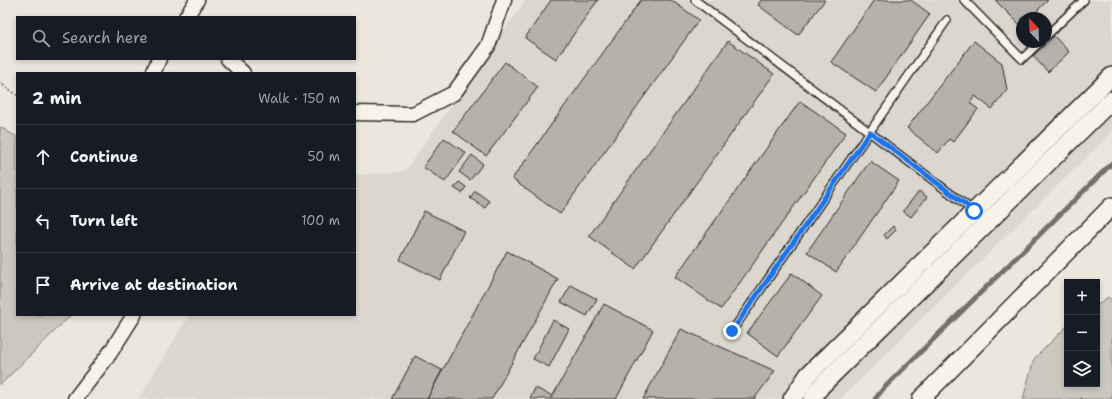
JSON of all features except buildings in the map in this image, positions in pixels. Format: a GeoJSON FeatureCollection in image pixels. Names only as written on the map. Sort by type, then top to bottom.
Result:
{"type":"FeatureCollection","features":[{"type":"Feature","properties":{"kind":"street"},"geometry":{"type":"LineString","coordinates":[[187,16],[198,0]]}},
{"type":"Feature","properties":{"kind":"street"},"geometry":{"type":"LineString","coordinates":[[356,113],[413,114],[454,93],[488,46],[504,0]]}},
{"type":"Feature","properties":{"kind":"street"},"geometry":{"type":"LineString","coordinates":[[154,72],[160,60]]}},
{"type":"Feature","properties":{"kind":"street"},"geometry":{"type":"LineString","coordinates":[[229,60],[243,72]]}},
{"type":"Feature","properties":{"kind":"street"},"geometry":{"type":"LineString","coordinates":[[812,399],[821,386],[1112,76]]}},
{"type":"Feature","properties":{"kind":"street"},"geometry":{"type":"LineString","coordinates":[[792,399],[808,375],[1112,100]]}},
{"type":"Feature","properties":{"kind":"street"},"geometry":{"type":"LineString","coordinates":[[921,399],[1112,206]]}},
{"type":"Feature","properties":{"kind":"street"},"geometry":{"type":"LineString","coordinates":[[75,399],[110,353],[133,316]]}},
{"type":"Feature","properties":{"kind":"lane"},"geometry":{"type":"LineString","coordinates":[[695,0],[981,217]]}},
{"type":"Feature","properties":{"kind":"lane"},"geometry":{"type":"LineString","coordinates":[[964,0],[1022,59],[1034,48]]}},
{"type":"Feature","properties":{"kind":"lane"},"geometry":{"type":"LineString","coordinates":[[1052,30],[1084,0]]}},
{"type":"Feature","properties":{"kind":"lane"},"geometry":{"type":"LineString","coordinates":[[732,331],[947,20]]}},
{"type":"Feature","properties":{"kind":"path"},"geometry":{"type":"LineString","coordinates":[[0,83],[16,94]]}},
{"type":"Feature","properties":{"kind":"shaded area"},"geometry":{"type":"Polygon","coordinates":[[[526,0],[1112,0],[1112,132],[840,399],[139,399],[188,316],[356,316],[356,175],[405,171],[526,0]]]}},
{"type":"Feature","properties":{"kind":"shaded area"},"geometry":{"type":"Polygon","coordinates":[[[0,127],[16,136],[16,316],[70,316],[0,385],[0,127]]]}},
{"type":"Feature","properties":{"kind":"shaded area"},"geometry":{"type":"Polygon","coordinates":[[[1108,297],[1112,300],[1112,399],[1023,399],[1034,359],[1064,329],[1064,387],[1100,387],[1100,303],[1108,297]]]}},
{"type":"Feature","properties":{"kind":"waterway"},"geometry":{"type":"LineString","coordinates":[[875,399],[883,389],[1112,163]]}},
{"type":"Feature","properties":{"kind":"route"},"geometry":{"type":"LineString","coordinates":[[732,331],[870,132],[974,211]]}}]}
